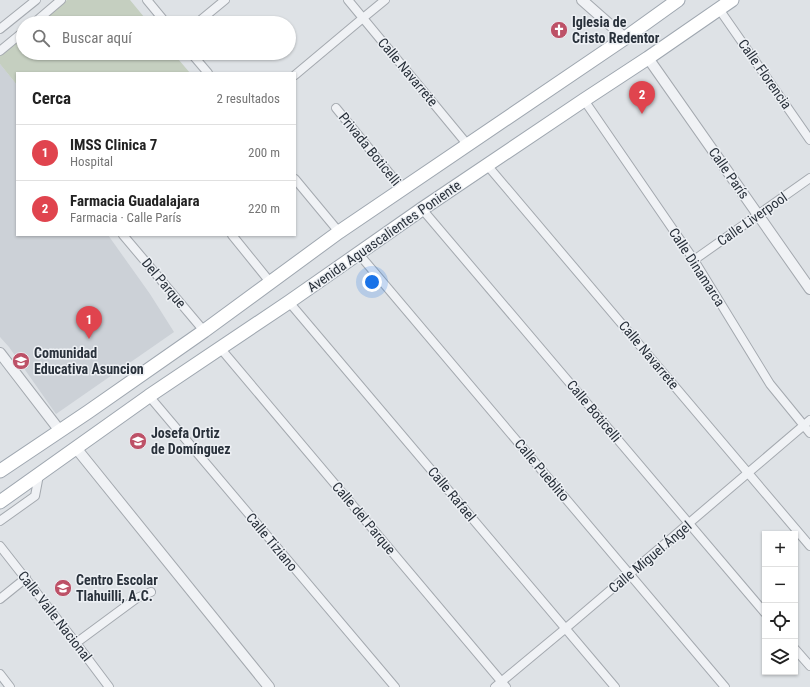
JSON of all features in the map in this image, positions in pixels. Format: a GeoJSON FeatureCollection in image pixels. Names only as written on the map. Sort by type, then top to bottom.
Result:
{"type":"FeatureCollection","features":[{"type":"Feature","properties":{"kind":"main road","name":"Avenida Aguascalientes Poniente"},"geometry":{"type":"LineString","coordinates":[[0,471],[204,331],[339,232],[403,190],[678,0]]}},
{"type":"Feature","properties":{"kind":"main road","name":"Avenida Aguascalientes Poniente"},"geometry":{"type":"LineString","coordinates":[[0,502],[149,396],[289,302],[422,209],[732,0]]}},
{"type":"Feature","properties":{"kind":"street"},"geometry":{"type":"LineString","coordinates":[[16,16],[36,0]]}},
{"type":"Feature","properties":{"kind":"street"},"geometry":{"type":"LineString","coordinates":[[42,16],[61,0]]}},
{"type":"Feature","properties":{"kind":"street"},"geometry":{"type":"LineString","coordinates":[[147,0],[160,16]]}},
{"type":"Feature","properties":{"kind":"street"},"geometry":{"type":"LineString","coordinates":[[206,16],[225,0]]}},
{"type":"Feature","properties":{"kind":"street","name":"Calle Navarrete"},"geometry":{"type":"LineString","coordinates":[[348,0],[468,144]]}},
{"type":"Feature","properties":{"kind":"street"},"geometry":{"type":"LineString","coordinates":[[296,74],[385,0]]}},
{"type":"Feature","properties":{"kind":"street"},"geometry":{"type":"LineString","coordinates":[[582,0],[625,38]]}},
{"type":"Feature","properties":{"kind":"street","name":"Calle Florencia"},"geometry":{"type":"LineString","coordinates":[[719,9],[810,140]]}},
{"type":"Feature","properties":{"kind":"street"},"geometry":{"type":"LineString","coordinates":[[0,29],[16,16]]}},
{"type":"Feature","properties":{"kind":"street"},"geometry":{"type":"LineString","coordinates":[[0,51],[16,38]]}},
{"type":"Feature","properties":{"kind":"street","name":"Calle París"},"geometry":{"type":"LineString","coordinates":[[648,58],[810,289]]}},
{"type":"Feature","properties":{"kind":"street"},"geometry":{"type":"LineString","coordinates":[[197,60],[207,72]]}},
{"type":"Feature","properties":{"kind":"street","name":"Calle Dinamarca"},"geometry":{"type":"LineString","coordinates":[[584,100],[694,260],[770,384],[807,422],[810,433]]}},
{"type":"Feature","properties":{"kind":"street","name":"Privada Boticelli"},"geometry":{"type":"LineString","coordinates":[[336,108],[403,190]]}},
{"type":"Feature","properties":{"kind":"street","name":"Calle Navarrete"},"geometry":{"type":"LineString","coordinates":[[487,165],[810,546]]}},
{"type":"Feature","properties":{"kind":"street","name":"Calle Liverpool"},"geometry":{"type":"LineString","coordinates":[[694,260],[810,178]]}},
{"type":"Feature","properties":{"kind":"street"},"geometry":{"type":"LineString","coordinates":[[296,180],[339,232]]}},
{"type":"Feature","properties":{"kind":"street","name":"Calle Boticelli"},"geometry":{"type":"LineString","coordinates":[[422,209],[762,609]]}},
{"type":"Feature","properties":{"kind":"street","name":"Del Parque"},"geometry":{"type":"LineString","coordinates":[[124,236],[204,331]]}},
{"type":"Feature","properties":{"kind":"street"},"geometry":{"type":"LineString","coordinates":[[233,236],[270,282]]}},
{"type":"Feature","properties":{"kind":"street","name":"Calle Pueblito"},"geometry":{"type":"LineString","coordinates":[[358,253],[725,687]]}},
{"type":"Feature","properties":{"kind":"street","name":"Calle Rafael"},"geometry":{"type":"LineString","coordinates":[[289,302],[615,687]]}},
{"type":"Feature","properties":{"kind":"street","name":"Calle del Parque"},"geometry":{"type":"LineString","coordinates":[[221,348],[504,684]]}},
{"type":"Feature","properties":{"kind":"street"},"geometry":{"type":"LineString","coordinates":[[0,353],[60,431]]}},
{"type":"Feature","properties":{"kind":"street","name":"Calle Tiziano"},"geometry":{"type":"LineString","coordinates":[[149,396],[395,687]]}},
{"type":"Feature","properties":{"kind":"street","name":"Calle Miguel Ángel"},"geometry":{"type":"LineString","coordinates":[[495,687],[504,684],[566,628],[807,422]]}},
{"type":"Feature","properties":{"kind":"street"},"geometry":{"type":"LineString","coordinates":[[76,448],[269,687]]}},
{"type":"Feature","properties":{"kind":"street"},"geometry":{"type":"LineString","coordinates":[[0,521],[35,496],[39,475]]}},
{"type":"Feature","properties":{"kind":"street","name":"Calle Valle Nacional"},"geometry":{"type":"LineString","coordinates":[[0,546],[110,687]]}},
{"type":"Feature","properties":{"kind":"street"},"geometry":{"type":"LineString","coordinates":[[0,599],[26,578]]}},
{"type":"Feature","properties":{"kind":"street"},"geometry":{"type":"LineString","coordinates":[[76,643],[137,598],[151,592]]}},
{"type":"Feature","properties":{"kind":"street"},"geometry":{"type":"LineString","coordinates":[[798,652],[810,666]]}},
{"type":"Feature","properties":{"kind":"street"},"geometry":{"type":"LineString","coordinates":[[0,674],[10,687]]}},
{"type":"Feature","properties":{"kind":"shaded area"},"geometry":{"type":"Polygon","coordinates":[[[0,64],[16,84],[16,236],[109,236],[150,294],[174,332],[56,414],[9,347],[0,337],[0,64]]]}},
{"type":"Feature","properties":{"kind":"green space"},"geometry":{"type":"Polygon","coordinates":[[[67,0],[130,0],[143,16],[48,16],[67,0]]]}},
{"type":"Feature","properties":{"kind":"green space"},"geometry":{"type":"Polygon","coordinates":[[[16,42],[16,60],[179,60],[189,72],[16,72],[16,84],[0,64],[0,55],[16,42]]]}},
{"type":"Feature","properties":{"kind":"place","name":"Iglesia de Cristo Redentor"},"geometry":{"type":"Point","coordinates":[559,30]}},
{"type":"Feature","properties":{"kind":"place","name":"Farmacia Guadalajara"},"geometry":{"type":"Point","coordinates":[642,114]}},
{"type":"Feature","properties":{"kind":"place","name":"IMSS Clinica 7"},"geometry":{"type":"Point","coordinates":[89,339]}},
{"type":"Feature","properties":{"kind":"place","name":"Comunidad Educativa Asuncion"},"geometry":{"type":"Point","coordinates":[21,361]}},
{"type":"Feature","properties":{"kind":"place","name":"Josefa Ortiz de Domínguez"},"geometry":{"type":"Point","coordinates":[138,441]}},
{"type":"Feature","properties":{"kind":"place","name":"Centro Escolar Tlahuilli, A.C."},"geometry":{"type":"Point","coordinates":[63,588]}}]}
